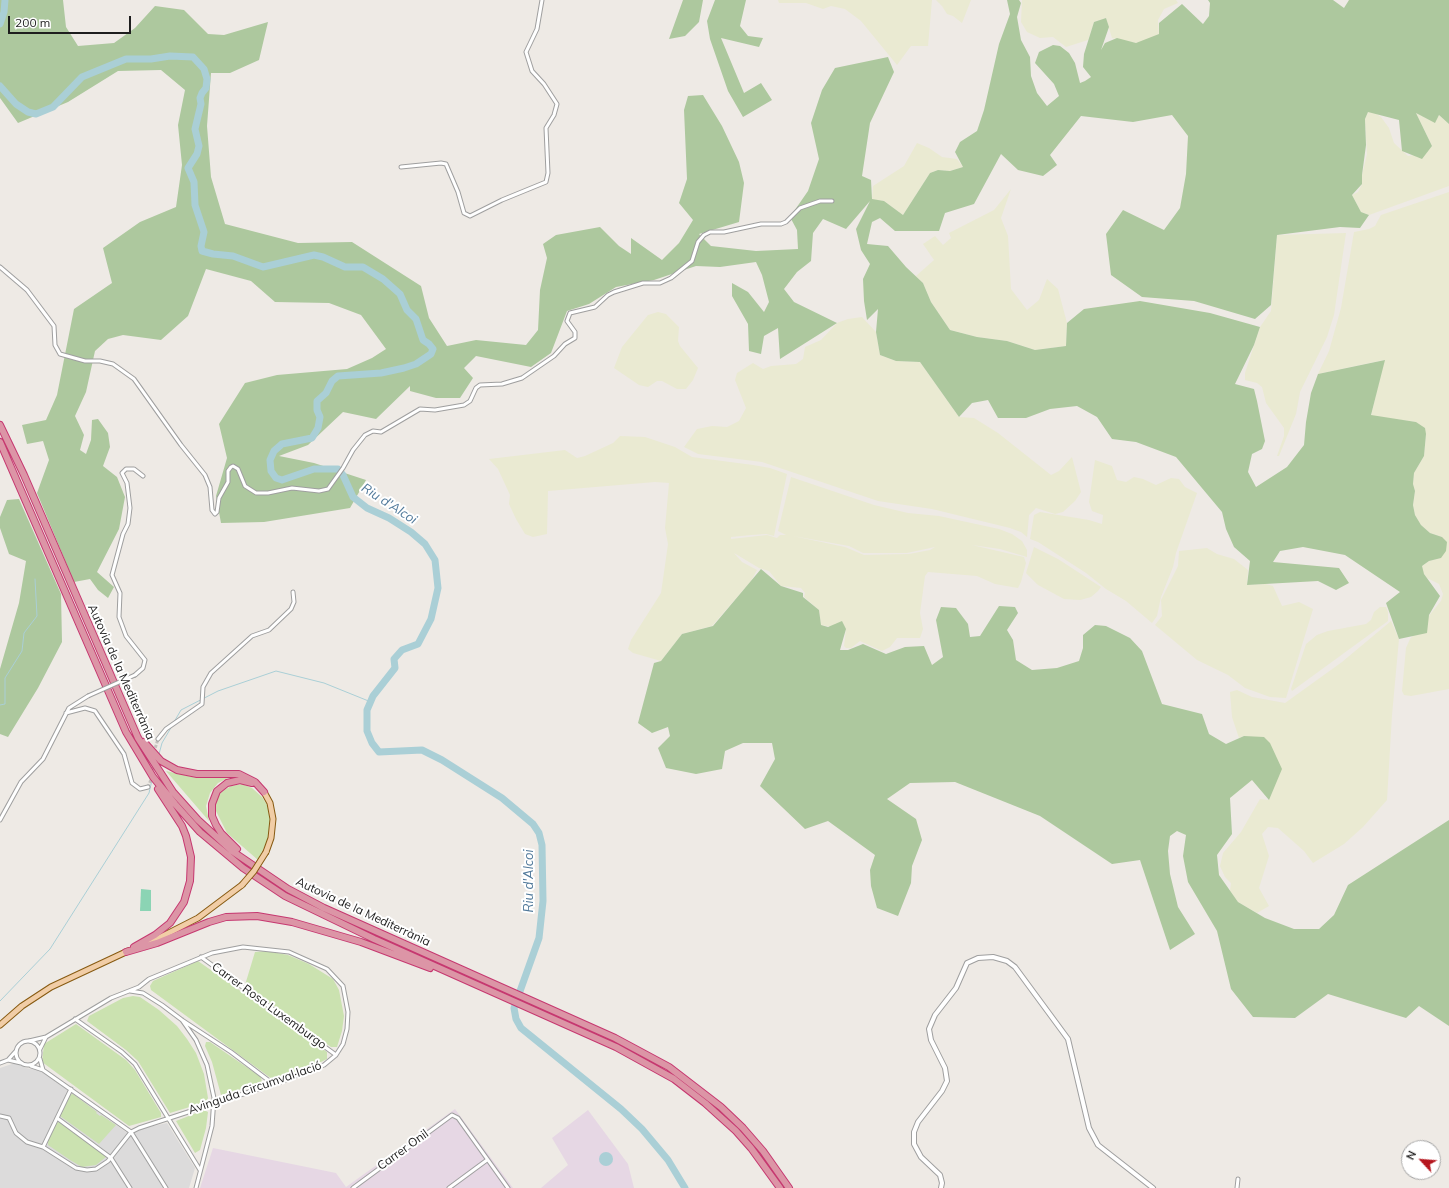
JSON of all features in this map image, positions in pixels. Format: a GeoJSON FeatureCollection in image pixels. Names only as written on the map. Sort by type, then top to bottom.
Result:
{"type":"FeatureCollection","features":[{"type":"Feature","properties":{"kind":"highway","name":"Autovia de la Mediterrània"},"geometry":{"type":"LineString","coordinates":[[0,425],[24,475],[129,719],[148,754],[173,792],[198,820],[246,861],[288,889],[324,908],[615,1038],[669,1067],[721,1107],[743,1128],[763,1151],[788,1188]]}},
{"type":"Feature","properties":{"kind":"highway","name":"Autovia de la Mediterrània"},"geometry":{"type":"LineString","coordinates":[[0,442],[126,732],[153,777],[187,819],[243,868],[285,896],[429,965]]}},
{"type":"Feature","properties":{"kind":"highway"},"geometry":{"type":"LineString","coordinates":[[129,719],[156,756],[176,770],[192,773],[239,774],[255,782],[264,792]]}},
{"type":"Feature","properties":{"kind":"highway"},"geometry":{"type":"LineString","coordinates":[[126,952],[155,935],[170,923],[184,902],[190,881],[191,857],[186,836],[182,826],[158,788],[153,777]]}},
{"type":"Feature","properties":{"kind":"highway"},"geometry":{"type":"LineString","coordinates":[[246,861],[218,829],[212,816],[212,804],[218,790],[227,783],[233,781],[246,781],[254,784],[264,792]]}},
{"type":"Feature","properties":{"kind":"highway"},"geometry":{"type":"LineString","coordinates":[[126,952],[157,943],[209,922],[226,917],[257,916],[292,922],[429,965],[459,980],[479,986],[616,1047],[650,1065],[706,1103],[736,1131],[751,1148],[780,1188]]}},
{"type":"Feature","properties":{"kind":"main road"},"geometry":{"type":"LineString","coordinates":[[0,1025],[32,999],[51,987],[160,938],[198,918],[242,885],[254,871],[266,852],[271,838],[273,819],[270,803],[264,792]]}},
{"type":"Feature","properties":{"kind":"street"},"geometry":{"type":"LineString","coordinates":[[401,167],[441,163],[446,164],[458,192],[464,213],[470,216],[502,200],[546,182],[548,174],[546,128],[554,115],[557,104],[544,84],[532,71],[526,52],[537,29],[542,0]]}},
{"type":"Feature","properties":{"kind":"street"},"geometry":{"type":"LineString","coordinates":[[0,267],[27,290],[54,326],[55,345],[60,354],[85,361],[100,361],[113,364],[134,380],[181,445],[205,475],[210,487],[214,513],[217,512],[219,498],[228,482],[228,472],[233,466],[238,469],[245,486],[256,493],[261,494],[292,488],[324,490],[331,486],[353,450],[362,438],[369,433],[381,432],[420,409],[435,410],[466,404],[480,385],[502,384],[522,378],[554,356],[565,344],[574,338],[575,332],[567,321],[570,313],[595,307],[608,295],[614,292],[643,283],[660,283],[671,278],[692,261],[698,242],[707,234],[761,224],[783,223],[800,208],[820,201],[832,201]]}},
{"type":"Feature","properties":{"kind":"street"},"geometry":{"type":"LineString","coordinates":[[0,820],[21,782],[43,759],[66,713],[75,703],[135,675],[143,668],[145,660],[126,636],[119,617],[120,593],[112,574],[123,534],[128,524],[130,508],[127,483],[122,473],[126,469],[134,469],[143,476]]}},
{"type":"Feature","properties":{"kind":"street"},"geometry":{"type":"LineString","coordinates":[[158,739],[166,729],[202,704],[203,687],[211,673],[252,636],[270,630],[291,609],[294,602],[294,592]]}},
{"type":"Feature","properties":{"kind":"street"},"geometry":{"type":"LineString","coordinates":[[66,713],[86,708],[95,711],[124,754],[132,783],[140,789],[148,787]]}},
{"type":"Feature","properties":{"kind":"street","name":"Avinguda Circumval·lació"},"geometry":{"type":"LineString","coordinates":[[0,1116],[9,1118],[16,1133],[23,1140],[43,1147],[71,1166],[87,1170],[100,1167],[111,1158],[131,1132],[167,1117],[315,1070],[324,1065],[340,1050],[346,1036],[348,1012],[343,986],[327,969],[304,957],[273,949],[243,947],[212,953],[149,979],[138,987],[117,995],[46,1037],[29,1041]]}},
{"type":"Feature","properties":{"kind":"street","name":"Carrer Rosa Luxemburgo"},"geometry":{"type":"LineString","coordinates":[[201,957],[336,1055]]}},
{"type":"Feature","properties":{"kind":"street"},"geometry":{"type":"LineString","coordinates":[[941,1188],[942,1183],[940,1175],[920,1157],[914,1144],[914,1132],[918,1122],[942,1091],[947,1081],[945,1068],[931,1040],[929,1029],[935,1015],[956,988],[967,963],[978,958],[993,957],[1007,961],[1015,967],[1068,1039],[1089,1128],[1098,1145],[1153,1188]]}},
{"type":"Feature","properties":{"kind":"street"},"geometry":{"type":"LineString","coordinates":[[129,991],[143,993],[231,1052],[268,1080],[271,1084]]}},
{"type":"Feature","properties":{"kind":"street"},"geometry":{"type":"LineString","coordinates":[[75,1019],[132,1060],[139,1069],[200,1170]]}},
{"type":"Feature","properties":{"kind":"street"},"geometry":{"type":"LineString","coordinates":[[182,1020],[196,1040],[207,1065],[211,1076],[214,1103],[212,1126],[196,1188]]}},
{"type":"Feature","properties":{"kind":"street"},"geometry":{"type":"LineString","coordinates":[[43,1070],[40,1064],[40,1051],[46,1037]]}},
{"type":"Feature","properties":{"kind":"street"},"geometry":{"type":"LineString","coordinates":[[0,1063],[8,1060],[15,1054],[23,1042],[29,1041],[38,1046],[40,1051]]}},
{"type":"Feature","properties":{"kind":"street"},"geometry":{"type":"LineString","coordinates":[[17,1050],[17,1056],[22,1064]]}},
{"type":"Feature","properties":{"kind":"street"},"geometry":{"type":"LineString","coordinates":[[28,1065],[34,1064],[40,1056]]}},
{"type":"Feature","properties":{"kind":"street"},"geometry":{"type":"LineString","coordinates":[[8,1060],[43,1070],[131,1132],[166,1188]]}},
{"type":"Feature","properties":{"kind":"street"},"geometry":{"type":"LineString","coordinates":[[43,1147],[71,1089]]}},
{"type":"Feature","properties":{"kind":"street","name":"Carrer Onil"},"geometry":{"type":"LineString","coordinates":[[354,1186],[452,1115],[458,1118],[488,1160]]}},
{"type":"Feature","properties":{"kind":"street"},"geometry":{"type":"LineString","coordinates":[[57,1118],[111,1158],[130,1188]]}},
{"type":"Feature","properties":{"kind":"street"},"geometry":{"type":"LineString","coordinates":[[449,1188],[488,1160],[508,1188]]}},
{"type":"Feature","properties":{"kind":"street"},"geometry":{"type":"LineString","coordinates":[[1237,1188],[1238,1179]]}},
{"type":"Feature","properties":{"kind":"shaded area"},"geometry":{"type":"Polygon","coordinates":[[[15,1063],[26,1068],[40,1070],[126,1132],[167,1123],[195,1168],[189,1188],[0,1188],[0,1068],[15,1063]]]}},
{"type":"Feature","properties":{"kind":"shaded area"},"geometry":{"type":"Polygon","coordinates":[[[455,1109],[513,1188],[200,1188],[213,1148],[336,1173],[346,1187],[455,1109]]]}},
{"type":"Feature","properties":{"kind":"shaded area"},"geometry":{"type":"Polygon","coordinates":[[[588,1110],[628,1164],[634,1188],[541,1188],[568,1165],[552,1138],[588,1110]]]}},
{"type":"Feature","properties":{"kind":"green space"},"geometry":{"type":"Polygon","coordinates":[[[0,0],[63,0],[66,27],[78,46],[114,43],[135,28],[155,6],[184,10],[208,34],[224,35],[268,22],[259,60],[230,73],[211,73],[207,126],[211,177],[225,224],[298,243],[352,242],[421,286],[429,318],[447,346],[476,340],[526,345],[538,330],[540,290],[547,258],[543,244],[556,235],[600,227],[619,246],[631,254],[631,238],[662,260],[679,243],[693,220],[679,203],[687,179],[684,110],[688,96],[703,95],[722,126],[739,162],[744,183],[739,222],[699,234],[711,246],[756,251],[798,249],[797,230],[790,217],[808,191],[819,159],[811,123],[822,90],[835,68],[888,57],[894,72],[870,123],[862,176],[871,180],[872,199],[884,201],[903,215],[930,173],[938,170],[950,171],[963,167],[955,152],[960,142],[977,131],[984,110],[999,44],[1010,14],[1007,0],[1019,0],[1021,3],[1017,17],[1021,40],[1030,57],[1031,76],[1037,93],[1047,106],[1059,96],[1054,84],[1035,63],[1039,52],[1053,45],[1060,46],[1069,53],[1075,63],[1080,83],[1085,81],[1091,77],[1083,67],[1084,54],[1094,22],[1106,18],[1109,27],[1101,50],[1105,43],[1117,38],[1136,43],[1159,34],[1159,23],[1182,4],[1203,24],[1209,16],[1210,3],[1208,0],[1333,0],[1344,8],[1349,0],[1449,0],[1449,124],[1439,115],[1435,123],[1416,113],[1432,146],[1422,159],[1402,151],[1399,120],[1368,112],[1365,119],[1366,145],[1362,184],[1352,195],[1361,212],[1369,215],[1360,228],[1340,227],[1277,235],[1271,305],[1255,319],[1194,301],[1142,297],[1111,275],[1106,234],[1123,210],[1164,230],[1180,208],[1186,174],[1188,136],[1172,115],[1133,122],[1081,116],[1050,155],[1057,165],[1043,176],[1018,170],[1001,154],[974,204],[945,213],[939,231],[895,231],[880,218],[872,222],[867,244],[888,246],[906,267],[923,283],[931,302],[950,330],[977,337],[1007,341],[1035,350],[1066,346],[1067,323],[1084,309],[1140,301],[1210,313],[1260,327],[1254,345],[1235,384],[1254,389],[1257,401],[1265,441],[1262,449],[1252,454],[1248,472],[1256,487],[1287,467],[1304,445],[1311,393],[1318,374],[1385,360],[1371,415],[1416,422],[1425,428],[1426,434],[1424,456],[1414,473],[1413,484],[1415,491],[1413,505],[1415,515],[1421,525],[1430,533],[1442,537],[1447,542],[1446,551],[1441,558],[1429,561],[1422,566],[1424,574],[1440,596],[1429,615],[1427,633],[1399,639],[1386,603],[1400,592],[1345,555],[1303,547],[1280,551],[1273,562],[1339,568],[1349,583],[1336,590],[1318,581],[1247,585],[1250,561],[1234,547],[1226,529],[1222,512],[1176,457],[1136,442],[1112,439],[1097,417],[1077,406],[1050,409],[1026,418],[998,418],[988,400],[972,403],[959,417],[920,362],[896,361],[880,355],[876,332],[878,309],[867,320],[864,301],[863,279],[870,264],[861,250],[856,229],[870,201],[846,229],[823,219],[813,233],[811,261],[797,272],[784,289],[794,302],[837,323],[780,359],[778,328],[764,336],[761,354],[749,351],[748,324],[732,296],[732,283],[748,292],[764,312],[769,302],[762,275],[756,262],[720,267],[696,266],[654,280],[616,287],[589,304],[567,311],[551,353],[531,367],[476,356],[464,368],[473,378],[460,398],[436,398],[410,391],[410,386],[376,419],[343,412],[308,445],[279,456],[314,463],[366,480],[350,508],[264,522],[221,523],[216,496],[227,458],[219,424],[245,383],[277,375],[347,369],[372,358],[386,349],[361,315],[329,303],[275,302],[251,281],[206,269],[188,316],[161,340],[123,335],[108,339],[95,351],[86,392],[75,416],[84,435],[80,450],[86,454],[91,440],[92,420],[98,419],[108,433],[110,447],[103,466],[117,477],[125,497],[119,529],[97,572],[114,587],[108,598],[98,590],[90,579],[74,582],[37,493],[49,460],[43,441],[27,444],[22,425],[46,420],[57,395],[74,309],[112,283],[103,248],[140,222],[176,207],[182,165],[178,125],[185,90],[161,70],[118,71],[68,102],[18,123],[0,98],[0,0]]]}},
{"type":"Feature","properties":{"kind":"green space"},"geometry":{"type":"Polygon","coordinates":[[[683,0],[703,0],[699,22],[685,36],[669,39],[683,0]]]}},
{"type":"Feature","properties":{"kind":"green space"},"geometry":{"type":"Polygon","coordinates":[[[715,0],[746,0],[740,26],[748,36],[763,38],[759,47],[721,38],[744,93],[761,83],[772,100],[743,117],[728,91],[710,39],[707,21],[715,0]]]}},
{"type":"Feature","properties":{"kind":"green space"},"geometry":{"type":"Polygon","coordinates":[[[778,0],[932,0],[928,46],[911,46],[897,65],[861,21],[845,9],[831,6],[823,9],[806,3],[779,3],[778,0]]]}},
{"type":"Feature","properties":{"kind":"green space"},"geometry":{"type":"Polygon","coordinates":[[[936,0],[971,0],[962,23],[953,16],[947,14],[936,0]]]}},
{"type":"Feature","properties":{"kind":"green space"},"geometry":{"type":"Polygon","coordinates":[[[1022,0],[1176,0],[1178,3],[1164,9],[1158,20],[1159,34],[1148,40],[1136,43],[1112,38],[1106,18],[1094,22],[1088,40],[1066,47],[1053,37],[1040,38],[1027,32],[1021,22],[1022,0]]]}},
{"type":"Feature","properties":{"kind":"green space"},"geometry":{"type":"Polygon","coordinates":[[[1368,112],[1374,112],[1381,117],[1389,128],[1394,143],[1408,156],[1414,155],[1421,158],[1432,146],[1416,113],[1434,122],[1439,115],[1449,124],[1449,186],[1369,215],[1361,212],[1352,195],[1358,192],[1362,184],[1362,175],[1367,154],[1365,119],[1368,112]]]}},
{"type":"Feature","properties":{"kind":"green space"},"geometry":{"type":"Polygon","coordinates":[[[917,143],[929,148],[942,157],[957,159],[963,167],[950,171],[938,170],[930,173],[903,215],[884,201],[872,200],[873,186],[904,166],[917,143]]]}},
{"type":"Feature","properties":{"kind":"green space"},"geometry":{"type":"Polygon","coordinates":[[[1011,189],[1001,218],[1008,236],[1011,289],[1027,310],[1039,300],[1047,279],[1058,289],[1067,323],[1066,346],[1035,350],[1007,341],[977,337],[950,330],[931,302],[923,283],[916,276],[934,260],[923,244],[935,236],[943,245],[951,238],[949,233],[994,210],[1011,189]]]}},
{"type":"Feature","properties":{"kind":"green space"},"geometry":{"type":"Polygon","coordinates":[[[1449,192],[1449,689],[1411,696],[1404,695],[1402,691],[1406,648],[1410,639],[1441,601],[1443,594],[1439,584],[1427,578],[1422,571],[1422,566],[1429,561],[1441,558],[1442,537],[1430,533],[1421,525],[1415,515],[1413,505],[1415,491],[1413,484],[1414,473],[1424,456],[1426,434],[1416,422],[1371,416],[1384,360],[1318,374],[1329,351],[1341,308],[1354,232],[1369,229],[1375,226],[1381,215],[1449,192]]]}},
{"type":"Feature","properties":{"kind":"green space"},"geometry":{"type":"Polygon","coordinates":[[[1346,233],[1334,315],[1327,337],[1300,392],[1296,414],[1279,456],[1277,456],[1284,436],[1284,428],[1266,403],[1262,387],[1257,383],[1245,380],[1245,373],[1260,327],[1271,311],[1277,235],[1346,233]]]}},
{"type":"Feature","properties":{"kind":"green space"},"geometry":{"type":"Polygon","coordinates":[[[658,312],[666,314],[679,327],[678,341],[680,346],[698,368],[693,380],[686,389],[677,389],[662,381],[657,381],[648,387],[639,385],[614,368],[622,347],[648,315],[658,312]]]}},
{"type":"Feature","properties":{"kind":"green space"},"geometry":{"type":"Polygon","coordinates":[[[862,317],[876,332],[880,355],[896,361],[920,362],[959,417],[974,418],[998,433],[1051,475],[1059,471],[1072,457],[1081,492],[1075,501],[1063,512],[1055,514],[1036,508],[1029,515],[1027,537],[1021,532],[1010,528],[932,509],[878,501],[762,462],[698,454],[684,447],[697,429],[712,426],[727,427],[739,421],[746,408],[735,380],[737,373],[753,363],[763,369],[771,366],[796,364],[803,359],[805,347],[821,340],[837,323],[848,319],[862,317]]]}},
{"type":"Feature","properties":{"kind":"green space"},"geometry":{"type":"Polygon","coordinates":[[[620,436],[645,437],[675,447],[692,457],[770,468],[787,474],[774,536],[766,534],[751,535],[731,537],[731,539],[767,535],[777,538],[780,535],[786,535],[778,531],[791,477],[874,505],[908,513],[939,516],[999,529],[1012,534],[1022,541],[1027,550],[1027,557],[1000,549],[972,545],[1024,557],[1026,563],[1021,582],[1018,588],[995,584],[977,576],[928,572],[925,576],[920,613],[923,629],[920,638],[897,638],[890,647],[882,651],[860,641],[851,648],[846,648],[844,646],[846,629],[821,625],[819,610],[804,597],[805,593],[801,588],[781,586],[769,571],[759,568],[734,553],[742,562],[757,570],[751,581],[712,626],[682,634],[661,661],[633,653],[628,649],[631,640],[661,593],[668,544],[665,528],[669,483],[655,482],[548,491],[547,534],[533,537],[525,534],[516,519],[509,504],[510,495],[498,469],[489,459],[565,450],[577,458],[585,456],[613,443],[620,436]],[[793,536],[845,547],[864,555],[909,554],[930,550],[935,547],[907,553],[863,553],[849,546],[793,536]]]}},
{"type":"Feature","properties":{"kind":"green space"},"geometry":{"type":"Polygon","coordinates":[[[1095,460],[1112,466],[1117,480],[1126,482],[1134,477],[1156,485],[1171,478],[1179,479],[1185,487],[1197,493],[1176,553],[1173,567],[1161,597],[1157,616],[1152,623],[1126,601],[1106,589],[1086,573],[1038,542],[1030,539],[1034,515],[1040,512],[1089,520],[1102,524],[1103,515],[1092,511],[1089,502],[1095,460]]]}},
{"type":"Feature","properties":{"kind":"green space"},"geometry":{"type":"Polygon","coordinates":[[[19,499],[61,594],[62,642],[38,688],[8,737],[0,734],[0,669],[19,603],[26,561],[9,554],[0,528],[0,517],[7,500],[19,499]]]}},
{"type":"Feature","properties":{"kind":"green space"},"geometry":{"type":"Polygon","coordinates":[[[1034,547],[1058,559],[1101,587],[1091,597],[1080,600],[1064,599],[1038,585],[1026,573],[1034,547]]]}},
{"type":"Feature","properties":{"kind":"green space"},"geometry":{"type":"Polygon","coordinates":[[[1207,548],[1217,554],[1234,559],[1248,570],[1247,585],[1266,584],[1273,586],[1282,606],[1299,602],[1313,609],[1286,698],[1270,697],[1245,688],[1228,675],[1197,660],[1155,625],[1162,616],[1161,600],[1178,566],[1179,551],[1207,548]]]}},
{"type":"Feature","properties":{"kind":"green space"},"geometry":{"type":"Polygon","coordinates":[[[761,569],[781,586],[803,593],[803,597],[819,610],[821,625],[828,627],[842,621],[846,629],[840,650],[848,650],[863,644],[886,654],[905,647],[924,646],[932,665],[943,657],[936,620],[941,607],[956,608],[968,624],[970,637],[980,636],[999,606],[1015,607],[1018,613],[1007,630],[1013,640],[1016,660],[1032,670],[1057,668],[1079,661],[1083,648],[1083,635],[1095,625],[1106,626],[1130,638],[1142,651],[1162,704],[1202,714],[1209,734],[1226,744],[1244,736],[1264,737],[1270,743],[1282,769],[1269,800],[1252,780],[1230,798],[1232,834],[1217,855],[1219,875],[1238,902],[1265,918],[1294,929],[1319,929],[1334,915],[1348,885],[1449,820],[1449,1026],[1419,1006],[1406,1018],[1328,994],[1295,1018],[1253,1017],[1231,989],[1217,931],[1188,882],[1183,856],[1186,835],[1177,831],[1170,836],[1168,851],[1170,874],[1178,907],[1195,934],[1170,950],[1140,860],[1112,864],[1040,816],[955,782],[910,783],[887,799],[916,819],[922,840],[912,866],[911,883],[898,916],[877,908],[871,886],[870,870],[875,855],[828,821],[805,829],[760,786],[775,759],[772,743],[743,743],[725,751],[722,769],[696,774],[666,768],[658,748],[670,736],[668,727],[652,733],[638,723],[654,663],[661,661],[682,634],[713,626],[761,569]]]}},
{"type":"Feature","properties":{"kind":"green space"},"geometry":{"type":"Polygon","coordinates":[[[1380,607],[1386,607],[1388,612],[1388,621],[1292,691],[1291,689],[1306,644],[1317,635],[1328,631],[1366,624],[1371,620],[1374,612],[1380,607]]]}},
{"type":"Feature","properties":{"kind":"green space"},"geometry":{"type":"Polygon","coordinates":[[[1391,621],[1399,639],[1392,715],[1387,800],[1363,827],[1344,844],[1313,863],[1304,851],[1278,828],[1268,827],[1262,834],[1269,856],[1259,888],[1269,906],[1257,913],[1238,902],[1230,891],[1231,883],[1225,877],[1220,866],[1223,853],[1241,832],[1260,799],[1269,800],[1244,736],[1239,738],[1232,717],[1230,692],[1237,690],[1252,697],[1285,703],[1342,662],[1391,621]]]}},
{"type":"Feature","properties":{"kind":"green space"},"geometry":{"type":"Polygon","coordinates":[[[166,771],[197,778],[203,778],[204,776],[232,776],[218,783],[210,793],[206,806],[209,821],[166,771]]]}},
{"type":"Feature","properties":{"kind":"green space"},"geometry":{"type":"Polygon","coordinates":[[[242,784],[252,788],[262,797],[267,805],[271,819],[268,839],[258,860],[227,833],[216,811],[216,801],[221,792],[231,786],[242,784]]]}},
{"type":"Feature","properties":{"kind":"green space"},"geometry":{"type":"Polygon","coordinates":[[[141,889],[151,890],[151,911],[140,911],[141,889]]]}},
{"type":"Feature","properties":{"kind":"green space"},"geometry":{"type":"Polygon","coordinates":[[[267,951],[288,955],[309,964],[333,979],[339,990],[344,1016],[342,1031],[337,1047],[331,1047],[245,985],[255,952],[267,951]]]}},
{"type":"Feature","properties":{"kind":"green space"},"geometry":{"type":"Polygon","coordinates":[[[198,961],[327,1052],[327,1059],[311,1067],[272,1079],[151,990],[150,986],[153,981],[198,961]]]}},
{"type":"Feature","properties":{"kind":"green space"},"geometry":{"type":"Polygon","coordinates":[[[133,996],[140,997],[159,1010],[177,1026],[187,1039],[196,1053],[204,1074],[208,1098],[206,1102],[170,1113],[138,1061],[126,1050],[87,1021],[89,1016],[123,998],[133,996]]]}},
{"type":"Feature","properties":{"kind":"green space"},"geometry":{"type":"Polygon","coordinates":[[[76,1024],[126,1060],[135,1070],[161,1113],[161,1117],[129,1126],[42,1062],[44,1044],[76,1024]]]}},
{"type":"Feature","properties":{"kind":"green space"},"geometry":{"type":"Polygon","coordinates":[[[206,1042],[210,1042],[261,1077],[262,1083],[221,1095],[212,1062],[205,1046],[206,1042]]]}},
{"type":"Feature","properties":{"kind":"green space"},"geometry":{"type":"Polygon","coordinates":[[[73,1094],[97,1112],[96,1113],[100,1116],[101,1115],[116,1125],[99,1144],[60,1116],[69,1095],[73,1094]]]}},
{"type":"Feature","properties":{"kind":"green space"},"geometry":{"type":"Polygon","coordinates":[[[204,1110],[208,1112],[206,1128],[200,1150],[195,1153],[176,1121],[204,1110]]]}},
{"type":"Feature","properties":{"kind":"green space"},"geometry":{"type":"Polygon","coordinates":[[[59,1122],[106,1157],[96,1165],[82,1167],[48,1145],[48,1141],[56,1123],[59,1122]]]}},
{"type":"Feature","properties":{"kind":"water"},"geometry":{"type":"Polygon","coordinates":[[[603,1152],[609,1152],[613,1156],[613,1162],[609,1166],[603,1166],[599,1162],[599,1156],[603,1152]]]}},
{"type":"Feature","properties":{"kind":"waterway","name":"Riu d'Alcoi"},"geometry":{"type":"LineString","coordinates":[[0,24],[4,12],[5,0]]}},
{"type":"Feature","properties":{"kind":"waterway","name":"Riu d'Alcoi"},"geometry":{"type":"LineString","coordinates":[[0,86],[16,104],[28,112],[36,114],[53,107],[82,77],[126,59],[151,59],[170,56],[193,57],[204,69],[207,79],[206,88],[200,98],[201,104],[195,129],[199,146],[197,154],[188,168],[194,182],[195,205],[204,232],[201,246],[202,251],[213,254],[233,256],[263,267],[314,255],[323,257],[345,267],[363,267],[383,279],[400,294],[407,310],[416,319],[423,340],[433,349],[431,354],[416,364],[404,368],[381,373],[338,376],[332,381],[326,393],[317,401],[317,410],[320,417],[318,428],[312,438],[282,444],[274,451],[270,460],[271,471],[276,478],[282,480],[314,469],[338,469],[343,475],[353,497],[367,508],[389,518],[411,532],[425,544],[435,560],[438,588],[431,619],[418,644],[402,650],[394,659],[395,668],[373,696],[367,710],[367,731],[372,743],[379,752],[422,750],[442,760],[502,798],[533,824],[539,833],[542,845],[543,901],[539,938],[514,1008],[516,1019],[521,1028],[621,1109],[642,1129],[668,1160],[685,1188]]}},
{"type":"Feature","properties":{"kind":"waterway"},"geometry":{"type":"LineString","coordinates":[[0,705],[5,704],[5,678],[22,651],[24,633],[37,616],[35,579]]}},
{"type":"Feature","properties":{"kind":"waterway"},"geometry":{"type":"LineString","coordinates":[[174,722],[181,710],[218,691],[276,671],[324,683],[371,702]]}},
{"type":"Feature","properties":{"kind":"waterway"},"geometry":{"type":"LineString","coordinates":[[159,754],[162,743],[172,726]]}},
{"type":"Feature","properties":{"kind":"waterway"},"geometry":{"type":"LineString","coordinates":[[0,1001],[50,949],[149,793],[152,780]]}},
{"type":"Feature","properties":{"kind":"tunnel"},"geometry":{"type":"LineString","coordinates":[[154,752],[158,739]]}},
{"type":"Feature","properties":{"kind":"tunnel"},"geometry":{"type":"LineString","coordinates":[[148,787],[152,777],[154,764]]}}]}
